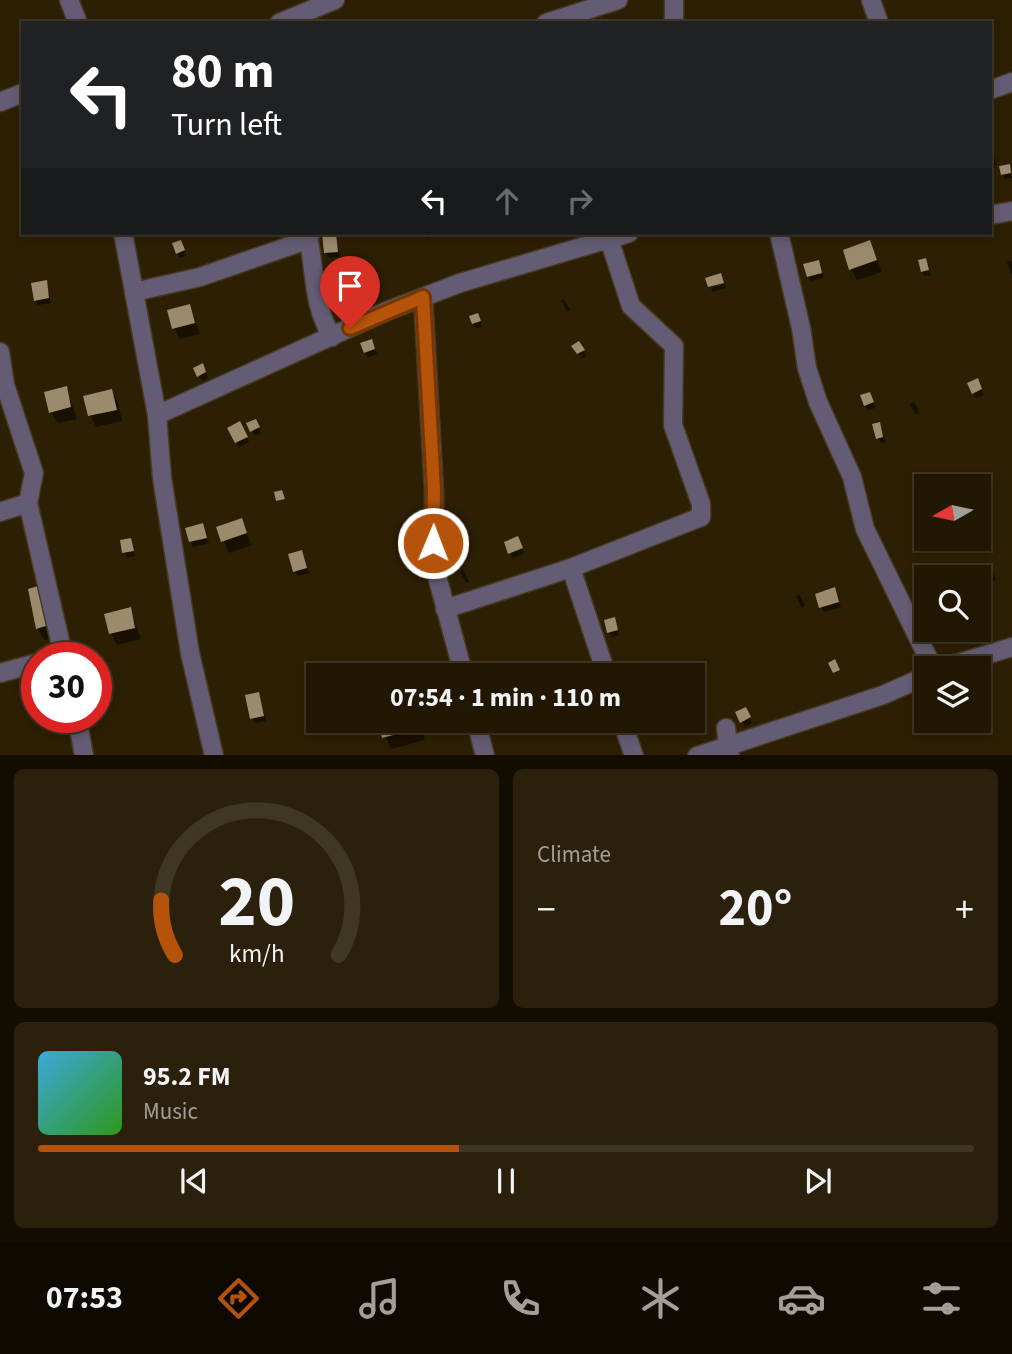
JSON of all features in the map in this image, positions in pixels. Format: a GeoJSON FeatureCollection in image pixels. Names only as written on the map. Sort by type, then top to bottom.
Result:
{"type":"FeatureCollection","features":[{"type":"Feature","properties":{"kind":"street"},"geometry":{"type":"LineString","coordinates":[[69,0],[77,21]]}},
{"type":"Feature","properties":{"kind":"street"},"geometry":{"type":"LineString","coordinates":[[284,21],[335,0]]}},
{"type":"Feature","properties":{"kind":"street"},"geometry":{"type":"LineString","coordinates":[[552,21],[618,0]]}},
{"type":"Feature","properties":{"kind":"street"},"geometry":{"type":"LineString","coordinates":[[674,0],[674,21]]}},
{"type":"Feature","properties":{"kind":"street"},"geometry":{"type":"LineString","coordinates":[[871,0],[878,21]]}},
{"type":"Feature","properties":{"kind":"street"},"geometry":{"type":"LineString","coordinates":[[992,89],[1012,82]]}},
{"type":"Feature","properties":{"kind":"street"},"geometry":{"type":"LineString","coordinates":[[0,102],[21,94]]}},
{"type":"Feature","properties":{"kind":"street"},"geometry":{"type":"LineString","coordinates":[[992,215],[1012,211]]}},
{"type":"Feature","properties":{"kind":"street"},"geometry":{"type":"LineString","coordinates":[[123,235],[158,415],[162,478],[190,653],[214,755]]}},
{"type":"Feature","properties":{"kind":"street"},"geometry":{"type":"LineString","coordinates":[[158,415],[423,297],[512,265],[540,261],[622,235]]}},
{"type":"Feature","properties":{"kind":"street"},"geometry":{"type":"LineString","coordinates":[[779,235],[801,328],[807,368],[818,402],[852,477],[865,529],[927,656]]}},
{"type":"Feature","properties":{"kind":"street"},"geometry":{"type":"LineString","coordinates":[[134,292],[200,277],[303,236],[316,275],[316,306],[332,337]]}},
{"type":"Feature","properties":{"kind":"street"},"geometry":{"type":"LineString","coordinates":[[446,609],[571,568],[696,522],[702,512],[674,425],[674,346],[631,306],[609,239]]}},
{"type":"Feature","properties":{"kind":"street"},"geometry":{"type":"LineString","coordinates":[[423,297],[434,490],[433,565],[461,663]]}},
{"type":"Feature","properties":{"kind":"street"},"geometry":{"type":"LineString","coordinates":[[0,352],[2,386],[34,473],[28,503],[58,642]]}},
{"type":"Feature","properties":{"kind":"street"},"geometry":{"type":"LineString","coordinates":[[0,512],[28,503]]}},
{"type":"Feature","properties":{"kind":"street"},"geometry":{"type":"LineString","coordinates":[[571,568],[603,663]]}},
{"type":"Feature","properties":{"kind":"street"},"geometry":{"type":"LineString","coordinates":[[982,656],[1012,647]]}},
{"type":"Feature","properties":{"kind":"street"},"geometry":{"type":"LineString","coordinates":[[0,673],[21,667]]}},
{"type":"Feature","properties":{"kind":"street"},"geometry":{"type":"LineString","coordinates":[[697,755],[883,695],[914,681]]}},
{"type":"Feature","properties":{"kind":"street"},"geometry":{"type":"LineString","coordinates":[[80,733],[84,755]]}},
{"type":"Feature","properties":{"kind":"street"},"geometry":{"type":"LineString","coordinates":[[479,733],[485,755]]}},
{"type":"Feature","properties":{"kind":"street"},"geometry":{"type":"LineString","coordinates":[[626,733],[634,755]]}},
{"type":"Feature","properties":{"kind":"building"},"geometry":{"type":"Polygon","coordinates":[[[1010,164],[1011,173],[1001,175],[999,166],[1010,164]]]}},
{"type":"Feature","properties":{"kind":"building"},"geometry":{"type":"Polygon","coordinates":[[[322,235],[336,235],[338,252],[324,253],[322,235]]]}},
{"type":"Feature","properties":{"kind":"building"},"geometry":{"type":"Polygon","coordinates":[[[181,240],[185,250],[176,254],[172,243],[181,240]]]}},
{"type":"Feature","properties":{"kind":"building"},"geometry":{"type":"Polygon","coordinates":[[[870,240],[877,260],[849,270],[843,250],[870,240]]]}},
{"type":"Feature","properties":{"kind":"building"},"geometry":{"type":"Polygon","coordinates":[[[926,258],[929,270],[921,272],[918,260],[926,258]]]}},
{"type":"Feature","properties":{"kind":"building"},"geometry":{"type":"Polygon","coordinates":[[[819,260],[822,273],[807,277],[803,264],[819,260]]]}},
{"type":"Feature","properties":{"kind":"building"},"geometry":{"type":"Polygon","coordinates":[[[721,273],[724,283],[708,287],[705,278],[721,273]]]}},
{"type":"Feature","properties":{"kind":"building"},"geometry":{"type":"Polygon","coordinates":[[[47,280],[49,298],[34,301],[31,283],[47,280]]]}},
{"type":"Feature","properties":{"kind":"building"},"geometry":{"type":"Polygon","coordinates":[[[190,304],[195,323],[172,329],[167,310],[190,304]]]}},
{"type":"Feature","properties":{"kind":"building"},"geometry":{"type":"Polygon","coordinates":[[[478,313],[481,321],[472,324],[469,316],[478,313]]]}},
{"type":"Feature","properties":{"kind":"building"},"geometry":{"type":"Polygon","coordinates":[[[372,339],[375,349],[364,353],[360,343],[372,339]]]}},
{"type":"Feature","properties":{"kind":"building"},"geometry":{"type":"Polygon","coordinates":[[[579,341],[585,350],[577,354],[571,346],[579,341]]]}},
{"type":"Feature","properties":{"kind":"building"},"geometry":{"type":"Polygon","coordinates":[[[203,363],[206,372],[197,377],[193,368],[203,363]]]}},
{"type":"Feature","properties":{"kind":"building"},"geometry":{"type":"Polygon","coordinates":[[[978,378],[982,389],[972,394],[967,383],[978,378]]]}},
{"type":"Feature","properties":{"kind":"building"},"geometry":{"type":"Polygon","coordinates":[[[67,386],[71,407],[49,413],[44,392],[67,386]]]}},
{"type":"Feature","properties":{"kind":"building"},"geometry":{"type":"Polygon","coordinates":[[[112,389],[117,410],[88,416],[83,396],[112,389]]]}},
{"type":"Feature","properties":{"kind":"building"},"geometry":{"type":"Polygon","coordinates":[[[870,392],[874,402],[864,406],[860,395],[870,392]]]}},
{"type":"Feature","properties":{"kind":"building"},"geometry":{"type":"Polygon","coordinates":[[[256,419],[260,427],[250,432],[246,423],[256,419]]]}},
{"type":"Feature","properties":{"kind":"building"},"geometry":{"type":"Polygon","coordinates":[[[240,421],[248,437],[235,443],[227,428],[240,421]]]}},
{"type":"Feature","properties":{"kind":"building"},"geometry":{"type":"Polygon","coordinates":[[[880,422],[883,437],[876,439],[872,424],[880,422]]]}},
{"type":"Feature","properties":{"kind":"building"},"geometry":{"type":"Polygon","coordinates":[[[282,490],[285,499],[276,501],[274,492],[282,490]]]}},
{"type":"Feature","properties":{"kind":"building"},"geometry":{"type":"Polygon","coordinates":[[[242,518],[247,533],[221,542],[216,527],[242,518]]]}},
{"type":"Feature","properties":{"kind":"building"},"geometry":{"type":"Polygon","coordinates":[[[203,523],[207,538],[189,542],[185,528],[203,523]]]}},
{"type":"Feature","properties":{"kind":"building"},"geometry":{"type":"Polygon","coordinates":[[[518,536],[523,548],[508,554],[504,542],[518,536]]]}},
{"type":"Feature","properties":{"kind":"building"},"geometry":{"type":"Polygon","coordinates":[[[131,538],[134,551],[122,553],[120,540],[131,538]]]}},
{"type":"Feature","properties":{"kind":"building"},"geometry":{"type":"Polygon","coordinates":[[[456,540],[460,552],[449,556],[445,544],[456,540]]]}},
{"type":"Feature","properties":{"kind":"building"},"geometry":{"type":"Polygon","coordinates":[[[302,550],[307,568],[293,572],[288,554],[302,550]]]}},
{"type":"Feature","properties":{"kind":"building"},"geometry":{"type":"Polygon","coordinates":[[[41,585],[49,625],[36,629],[28,589],[41,585]]]}},
{"type":"Feature","properties":{"kind":"building"},"geometry":{"type":"Polygon","coordinates":[[[835,587],[839,602],[819,608],[815,594],[835,587]]]}},
{"type":"Feature","properties":{"kind":"building"},"geometry":{"type":"Polygon","coordinates":[[[131,607],[135,628],[109,634],[104,614],[131,607]]]}},
{"type":"Feature","properties":{"kind":"building"},"geometry":{"type":"Polygon","coordinates":[[[615,617],[618,630],[607,633],[604,620],[615,617]]]}},
{"type":"Feature","properties":{"kind":"building"},"geometry":{"type":"Polygon","coordinates":[[[835,659],[840,670],[833,673],[828,663],[835,659]]]}},
{"type":"Feature","properties":{"kind":"building"},"geometry":{"type":"Polygon","coordinates":[[[259,692],[264,716],[250,719],[245,695],[259,692]]]}},
{"type":"Feature","properties":{"kind":"building"},"geometry":{"type":"Polygon","coordinates":[[[746,707],[751,717],[740,723],[735,712],[746,707]]]}},
{"type":"Feature","properties":{"kind":"building"},"geometry":{"type":"Polygon","coordinates":[[[381,733],[401,733],[382,738],[381,733]]]}},
{"type":"Feature","properties":{"kind":"route"},"geometry":{"type":"LineString","coordinates":[[350,328],[423,297],[434,490],[433,543]]}}]}
